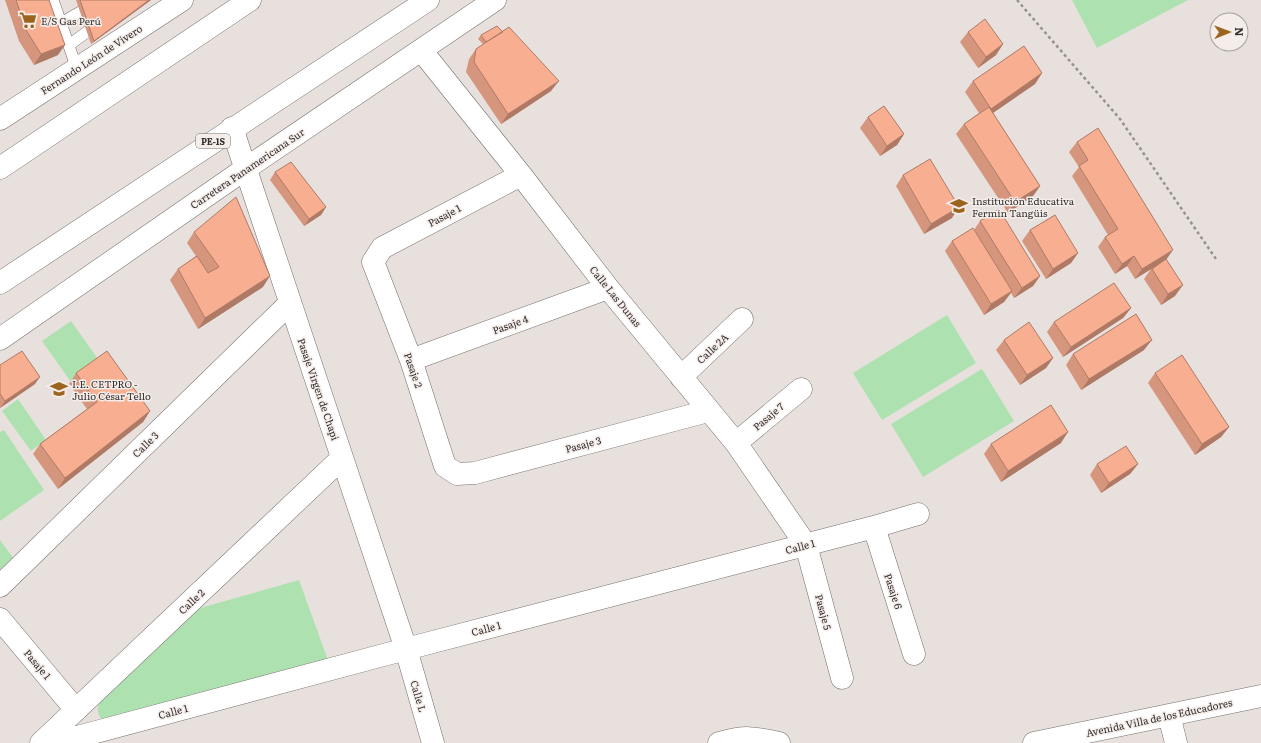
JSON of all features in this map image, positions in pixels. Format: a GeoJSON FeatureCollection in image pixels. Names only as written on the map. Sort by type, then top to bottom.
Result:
{"type":"FeatureCollection","features":[{"type":"Feature","properties":{"kind":"main road","name":"Fernando León de Vivero"},"geometry":{"type":"LineString","coordinates":[[0,119],[182,0]]}},
{"type":"Feature","properties":{"kind":"main road"},"geometry":{"type":"LineString","coordinates":[[0,168],[250,0]]}},
{"type":"Feature","properties":{"kind":"main road","name":"PE-1S"},"geometry":{"type":"LineString","coordinates":[[0,283],[232,128],[428,0]]}},
{"type":"Feature","properties":{"kind":"main road","name":"Carretera Panamericana Sur"},"geometry":{"type":"LineString","coordinates":[[0,339],[245,169],[495,0]]}},
{"type":"Feature","properties":{"kind":"main road","name":"Calle Las Dunas"},"geometry":{"type":"LineString","coordinates":[[422,50],[608,288],[736,443],[806,545]]}},
{"type":"Feature","properties":{"kind":"main road","name":"Pasaje Virgen de Chapi"},"geometry":{"type":"LineString","coordinates":[[232,128],[406,649]]}},
{"type":"Feature","properties":{"kind":"main road","name":"Pasaje 1"},"geometry":{"type":"LineString","coordinates":[[373,262],[382,248],[521,175]]}},
{"type":"Feature","properties":{"kind":"main road","name":"Pasaje 2"},"geometry":{"type":"LineString","coordinates":[[373,262],[411,360],[445,466],[457,474]]}},
{"type":"Feature","properties":{"kind":"main road","name":"Pasaje 4"},"geometry":{"type":"LineString","coordinates":[[411,360],[608,288]]}},
{"type":"Feature","properties":{"kind":"main road","name":"Calle 3"},"geometry":{"type":"LineString","coordinates":[[0,586],[290,303]]}},
{"type":"Feature","properties":{"kind":"main road","name":"Calle 2A"},"geometry":{"type":"LineString","coordinates":[[681,377],[742,320]]}},
{"type":"Feature","properties":{"kind":"main road","name":"Pasaje 7"},"geometry":{"type":"LineString","coordinates":[[736,443],[801,389]]}},
{"type":"Feature","properties":{"kind":"main road","name":"Pasaje 3"},"geometry":{"type":"LineString","coordinates":[[457,474],[475,473],[708,410]]}},
{"type":"Feature","properties":{"kind":"main road","name":"Calle 2"},"geometry":{"type":"LineString","coordinates":[[41,743],[342,458]]}},
{"type":"Feature","properties":{"kind":"main road","name":"Calle 1"},"geometry":{"type":"LineString","coordinates":[[55,743],[406,649],[874,528],[918,514]]}},
{"type":"Feature","properties":{"kind":"main road","name":"Pasaje 6"},"geometry":{"type":"LineString","coordinates":[[874,528],[914,654]]}},
{"type":"Feature","properties":{"kind":"main road","name":"Pasaje 5"},"geometry":{"type":"LineString","coordinates":[[806,545],[842,678]]}},
{"type":"Feature","properties":{"kind":"main road","name":"Pasaje 1"},"geometry":{"type":"LineString","coordinates":[[0,619],[76,710]]}},
{"type":"Feature","properties":{"kind":"main road","name":"Calle L"},"geometry":{"type":"LineString","coordinates":[[406,649],[433,743]]}},
{"type":"Feature","properties":{"kind":"main road","name":"Avenida Villa de los Educadores"},"geometry":{"type":"LineString","coordinates":[[1034,743],[1261,696]]}},
{"type":"Feature","properties":{"kind":"main road"},"geometry":{"type":"LineString","coordinates":[[1169,716],[1176,743]]}},
{"type":"Feature","properties":{"kind":"main road"},"geometry":{"type":"LineString","coordinates":[[719,743],[738,738],[755,738],[779,743]]}},
{"type":"Feature","properties":{"kind":"lane"},"geometry":{"type":"LineString","coordinates":[[53,0],[77,68]]}},
{"type":"Feature","properties":{"kind":"lane"},"geometry":{"type":"LineString","coordinates":[[61,23],[101,0]]}},
{"type":"Feature","properties":{"kind":"lane"},"geometry":{"type":"LineString","coordinates":[[69,45],[106,18]]}},
{"type":"Feature","properties":{"kind":"path"},"geometry":{"type":"LineString","coordinates":[[1017,0],[1120,119],[1216,259]]}},
{"type":"Feature","properties":{"kind":"green space"},"geometry":{"type":"Polygon","coordinates":[[[1072,0],[1188,0],[1097,48],[1072,0]]]}},
{"type":"Feature","properties":{"kind":"green space"},"geometry":{"type":"Polygon","coordinates":[[[947,315],[976,363],[882,420],[853,373],[947,315]]]}},
{"type":"Feature","properties":{"kind":"green space"},"geometry":{"type":"Polygon","coordinates":[[[71,321],[100,362],[71,382],[42,341],[71,321]]]}},
{"type":"Feature","properties":{"kind":"green space"},"geometry":{"type":"Polygon","coordinates":[[[982,369],[1014,421],[923,477],[891,424],[982,369]]]}},
{"type":"Feature","properties":{"kind":"green space"},"geometry":{"type":"Polygon","coordinates":[[[18,399],[46,440],[31,451],[2,411],[18,399]]]}},
{"type":"Feature","properties":{"kind":"green space"},"geometry":{"type":"Polygon","coordinates":[[[4,430],[44,490],[0,521],[0,432],[4,430]]]}},
{"type":"Feature","properties":{"kind":"green space"},"geometry":{"type":"Polygon","coordinates":[[[0,540],[14,559],[0,572],[0,540]]]}},
{"type":"Feature","properties":{"kind":"green space"},"geometry":{"type":"Polygon","coordinates":[[[299,580],[329,663],[105,722],[100,718],[98,711],[99,702],[200,608],[299,580]]]}},
{"type":"Feature","properties":{"kind":"building"},"geometry":{"type":"Polygon","coordinates":[[[16,0],[49,0],[65,45],[41,54],[26,30],[16,0]]]}},
{"type":"Feature","properties":{"kind":"building"},"geometry":{"type":"Polygon","coordinates":[[[80,0],[149,0],[94,41],[80,0]]]}},
{"type":"Feature","properties":{"kind":"building"},"geometry":{"type":"Polygon","coordinates":[[[985,19],[1003,44],[986,57],[968,32],[985,19]]]}},
{"type":"Feature","properties":{"kind":"building"},"geometry":{"type":"Polygon","coordinates":[[[497,26],[503,32],[486,42],[481,35],[497,26]]]}},
{"type":"Feature","properties":{"kind":"building"},"geometry":{"type":"Polygon","coordinates":[[[509,27],[559,81],[508,114],[474,62],[476,49],[509,27]]]}},
{"type":"Feature","properties":{"kind":"building"},"geometry":{"type":"Polygon","coordinates":[[[1024,46],[1042,73],[991,109],[973,81],[1024,46]]]}},
{"type":"Feature","properties":{"kind":"building"},"geometry":{"type":"Polygon","coordinates":[[[884,106],[904,134],[887,146],[868,117],[884,106]]]}},
{"type":"Feature","properties":{"kind":"building"},"geometry":{"type":"Polygon","coordinates":[[[989,107],[1040,186],[1015,202],[964,124],[989,107]]]}},
{"type":"Feature","properties":{"kind":"building"},"geometry":{"type":"Polygon","coordinates":[[[1098,128],[1173,250],[1142,269],[1134,256],[1122,264],[1105,237],[1118,229],[1079,166],[1088,160],[1077,142],[1098,128]]]}},
{"type":"Feature","properties":{"kind":"building"},"geometry":{"type":"Polygon","coordinates":[[[930,159],[959,207],[931,224],[903,175],[930,159]]]}},
{"type":"Feature","properties":{"kind":"building"},"geometry":{"type":"Polygon","coordinates":[[[291,162],[326,207],[309,219],[275,172],[291,162]]]}},
{"type":"Feature","properties":{"kind":"building"},"geometry":{"type":"Polygon","coordinates":[[[236,197],[270,276],[205,318],[178,269],[197,256],[208,273],[219,267],[194,232],[236,197]]]}},
{"type":"Feature","properties":{"kind":"building"},"geometry":{"type":"Polygon","coordinates":[[[999,209],[1040,276],[1022,288],[980,221],[999,209]]]}},
{"type":"Feature","properties":{"kind":"building"},"geometry":{"type":"Polygon","coordinates":[[[1055,215],[1078,253],[1053,269],[1030,230],[1055,215]]]}},
{"type":"Feature","properties":{"kind":"building"},"geometry":{"type":"Polygon","coordinates":[[[973,228],[1012,291],[991,304],[952,241],[973,228]]]}},
{"type":"Feature","properties":{"kind":"building"},"geometry":{"type":"Polygon","coordinates":[[[1166,259],[1183,285],[1168,294],[1152,269],[1166,259]]]}},
{"type":"Feature","properties":{"kind":"building"},"geometry":{"type":"Polygon","coordinates":[[[1114,283],[1131,308],[1071,347],[1054,322],[1114,283]]]}},
{"type":"Feature","properties":{"kind":"building"},"geometry":{"type":"Polygon","coordinates":[[[1136,314],[1152,340],[1089,379],[1073,354],[1136,314]]]}},
{"type":"Feature","properties":{"kind":"building"},"geometry":{"type":"Polygon","coordinates":[[[1029,322],[1053,358],[1027,375],[1004,340],[1029,322]]]}},
{"type":"Feature","properties":{"kind":"building"},"geometry":{"type":"Polygon","coordinates":[[[22,351],[40,377],[5,401],[0,394],[0,365],[22,351]]]}},
{"type":"Feature","properties":{"kind":"building"},"geometry":{"type":"Polygon","coordinates":[[[107,351],[150,411],[65,478],[40,444],[97,402],[76,373],[107,351]]]}},
{"type":"Feature","properties":{"kind":"building"},"geometry":{"type":"Polygon","coordinates":[[[1182,355],[1229,427],[1202,444],[1155,373],[1182,355]]]}},
{"type":"Feature","properties":{"kind":"building"},"geometry":{"type":"Polygon","coordinates":[[[1051,405],[1068,432],[1008,471],[991,444],[1051,405]]]}},
{"type":"Feature","properties":{"kind":"building"},"geometry":{"type":"Polygon","coordinates":[[[1126,446],[1138,464],[1109,483],[1097,464],[1126,446]]]}},
{"type":"Feature","properties":{"kind":"place","name":"E/S Gas Perú"},"geometry":{"type":"Point","coordinates":[28,20]}},
{"type":"Feature","properties":{"kind":"place","name":"Institución Educativa Fermín Tangüis"},"geometry":{"type":"Point","coordinates":[959,206]}},
{"type":"Feature","properties":{"kind":"place","name":"I.E. CETPRO - Julio César Tello"},"geometry":{"type":"Point","coordinates":[59,389]}}]}
